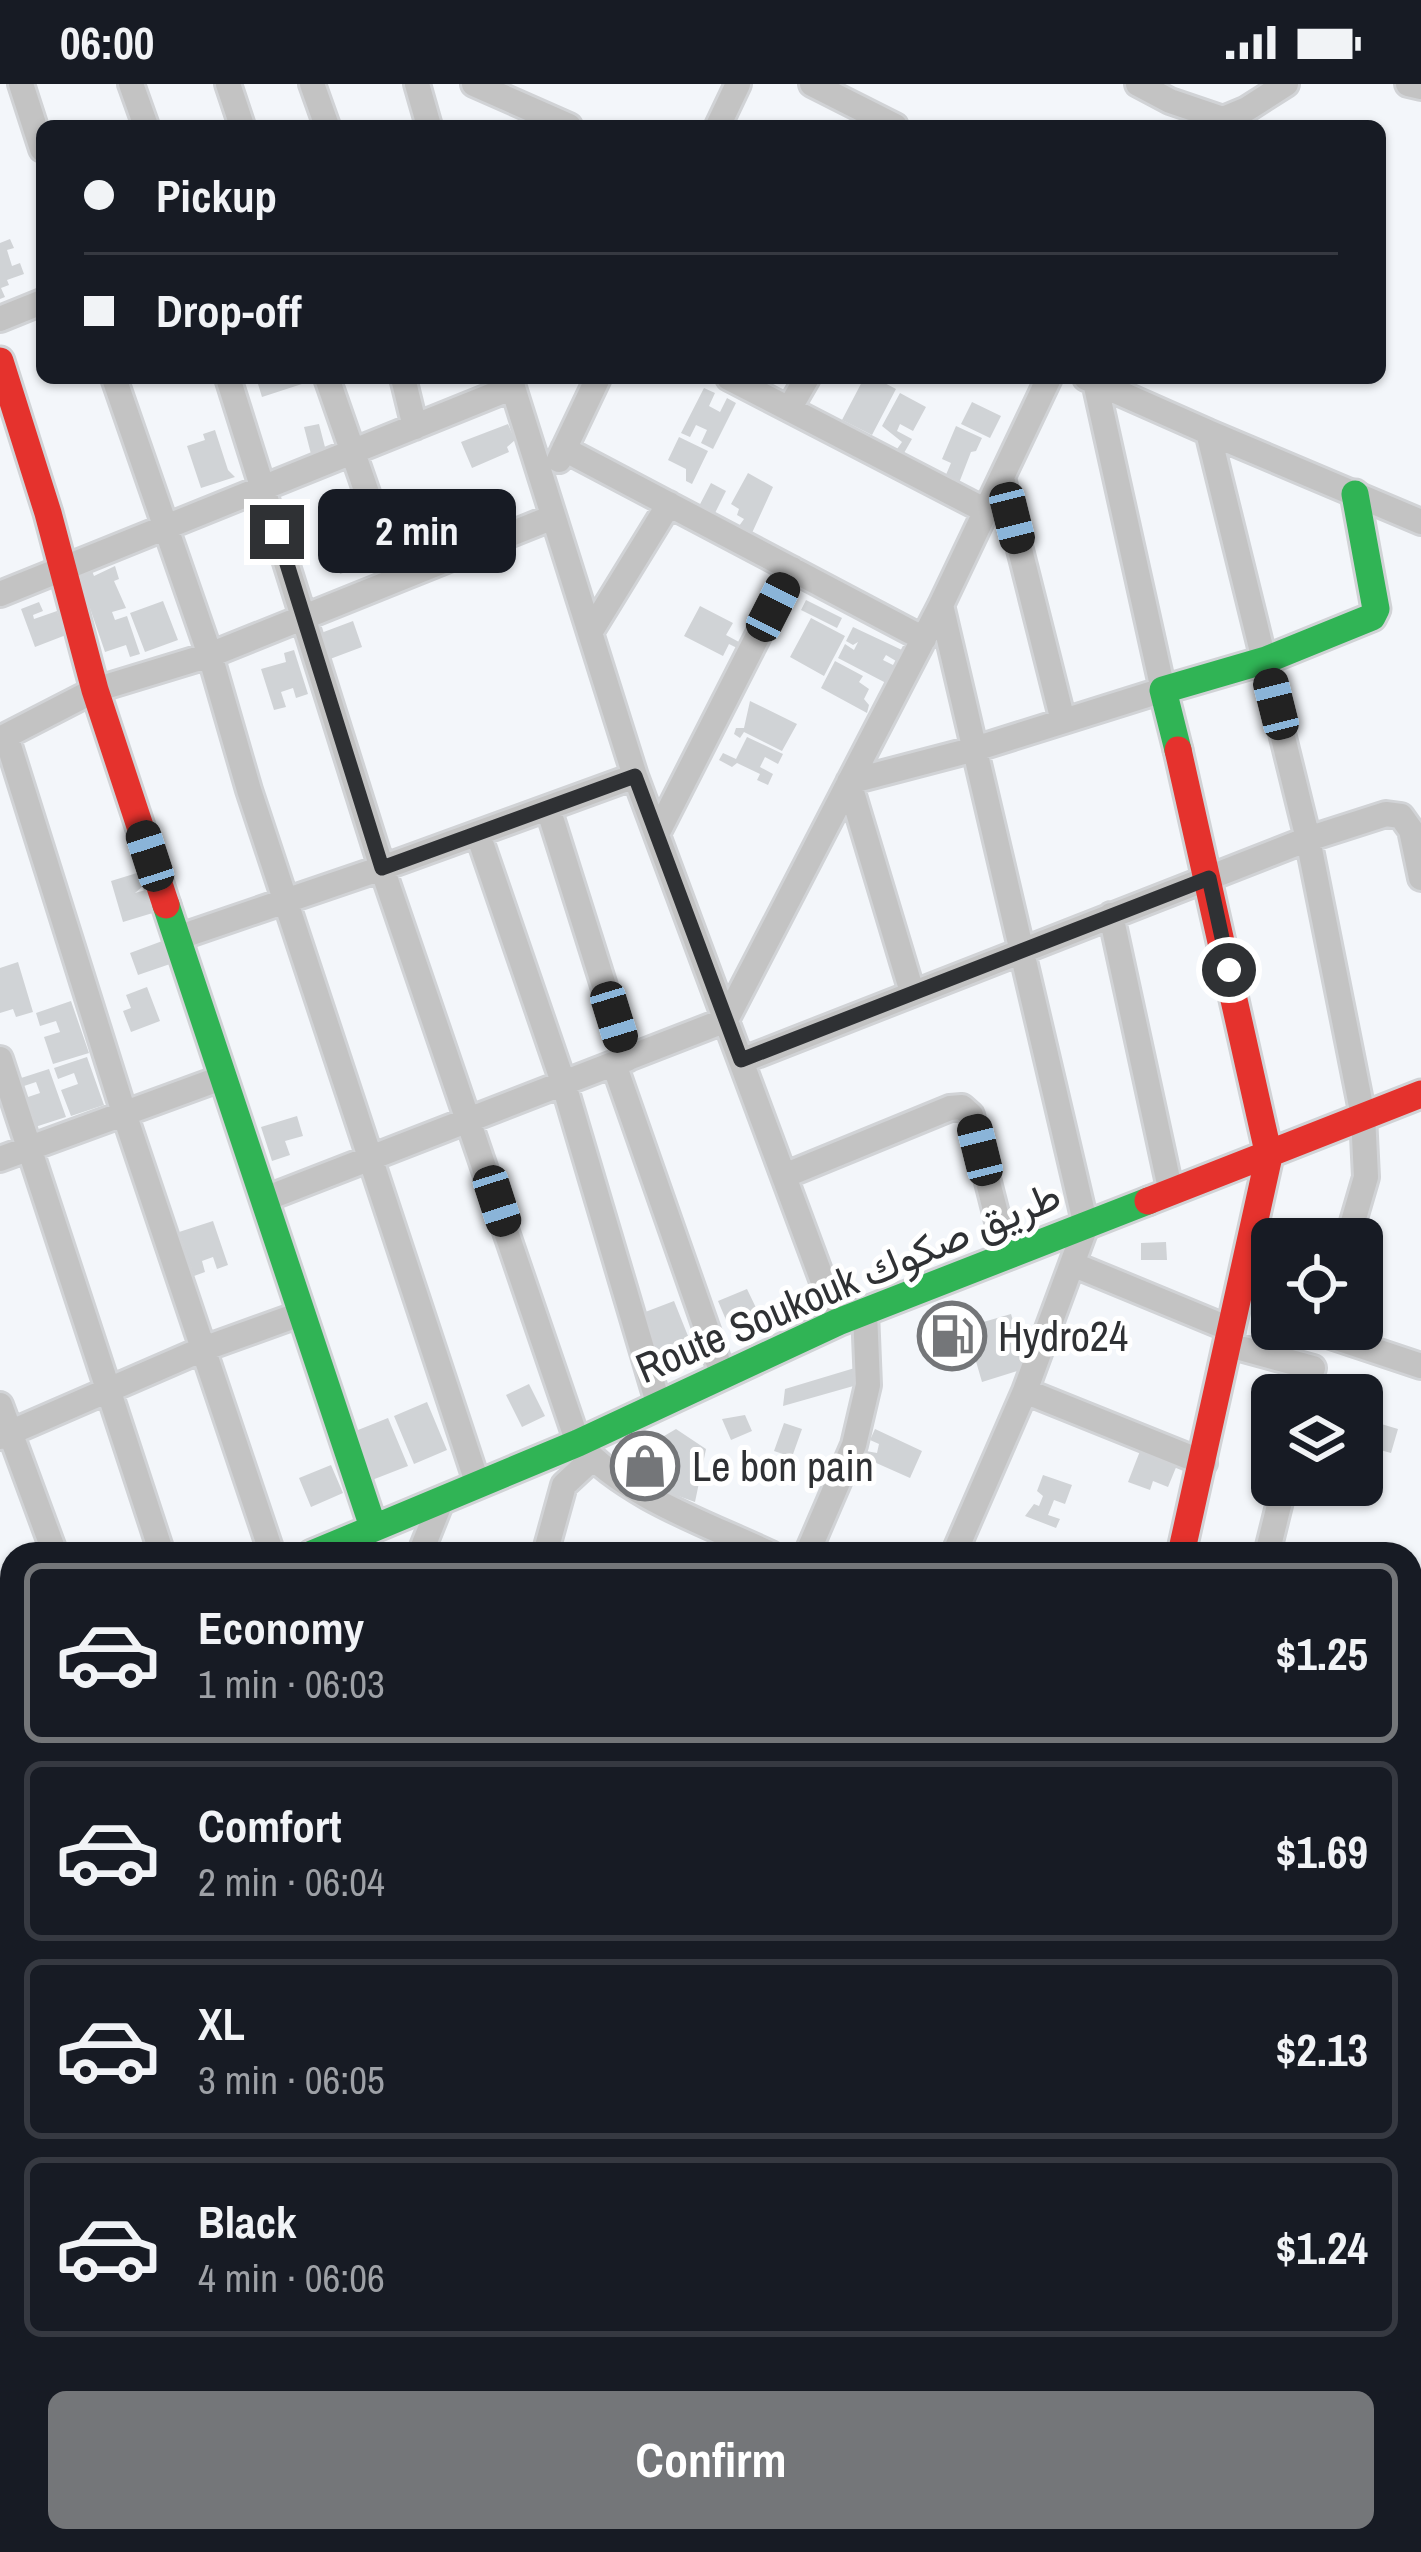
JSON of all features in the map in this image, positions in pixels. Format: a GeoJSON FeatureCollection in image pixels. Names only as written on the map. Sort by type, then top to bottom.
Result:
{"type":"FeatureCollection","features":[{"type":"Feature","properties":{"kind":"street"},"geometry":{"type":"LineString","coordinates":[[21,84],[36,130]]}},
{"type":"Feature","properties":{"kind":"street"},"geometry":{"type":"LineString","coordinates":[[131,84],[144,120]]}},
{"type":"Feature","properties":{"kind":"street"},"geometry":{"type":"LineString","coordinates":[[229,84],[240,120]]}},
{"type":"Feature","properties":{"kind":"street"},"geometry":{"type":"LineString","coordinates":[[313,84],[325,120]]}},
{"type":"Feature","properties":{"kind":"street"},"geometry":{"type":"LineString","coordinates":[[417,84],[428,120]]}},
{"type":"Feature","properties":{"kind":"street"},"geometry":{"type":"LineString","coordinates":[[473,84],[555,120]]}},
{"type":"Feature","properties":{"kind":"street"},"geometry":{"type":"LineString","coordinates":[[721,120],[738,84]]}},
{"type":"Feature","properties":{"kind":"street"},"geometry":{"type":"LineString","coordinates":[[812,84],[883,120]]}},
{"type":"Feature","properties":{"kind":"street"},"geometry":{"type":"LineString","coordinates":[[1138,84],[1223,119],[1286,84]]}},
{"type":"Feature","properties":{"kind":"street"},"geometry":{"type":"LineString","coordinates":[[1408,84],[1421,87]]}},
{"type":"Feature","properties":{"kind":"street"},"geometry":{"type":"LineString","coordinates":[[0,319],[36,304]]}},
{"type":"Feature","properties":{"kind":"street"},"geometry":{"type":"LineString","coordinates":[[0,361],[95,690],[373,1527]]}},
{"type":"Feature","properties":{"kind":"street"},"geometry":{"type":"LineString","coordinates":[[116,384],[210,655],[249,790],[478,1484]]}},
{"type":"Feature","properties":{"kind":"street"},"geometry":{"type":"LineString","coordinates":[[230,384],[382,868],[585,1451],[651,1498],[745,1542]]}},
{"type":"Feature","properties":{"kind":"street"},"geometry":{"type":"LineString","coordinates":[[329,384],[397,579]]}},
{"type":"Feature","properties":{"kind":"street"},"geometry":{"type":"LineString","coordinates":[[404,384],[415,427]]}},
{"type":"Feature","properties":{"kind":"street"},"geometry":{"type":"LineString","coordinates":[[0,594],[356,452],[507,384]]}},
{"type":"Feature","properties":{"kind":"street"},"geometry":{"type":"LineString","coordinates":[[512,384],[635,776],[784,1176],[852,1317],[868,1385],[854,1445],[812,1542]]}},
{"type":"Feature","properties":{"kind":"street"},"geometry":{"type":"LineString","coordinates":[[545,489],[595,384]]}},
{"type":"Feature","properties":{"kind":"street"},"geometry":{"type":"LineString","coordinates":[[741,384],[986,511]]}},
{"type":"Feature","properties":{"kind":"street"},"geometry":{"type":"LineString","coordinates":[[789,409],[804,384]]}},
{"type":"Feature","properties":{"kind":"street"},"geometry":{"type":"LineString","coordinates":[[265,1198],[726,1020],[924,639],[1046,384]]}},
{"type":"Feature","properties":{"kind":"street"},"geometry":{"type":"LineString","coordinates":[[1091,384],[1209,878],[1269,1156],[1184,1542]]}},
{"type":"Feature","properties":{"kind":"street"},"geometry":{"type":"LineString","coordinates":[[1099,384],[1421,522]]}},
{"type":"Feature","properties":{"kind":"street"},"geometry":{"type":"LineString","coordinates":[[1208,432],[1308,839],[1363,1116],[1366,1177],[1354,1218]]}},
{"type":"Feature","properties":{"kind":"street"},"geometry":{"type":"LineString","coordinates":[[564,449],[924,639]]}},
{"type":"Feature","properties":{"kind":"street"},"geometry":{"type":"LineString","coordinates":[[1002,478],[1063,721]]}},
{"type":"Feature","properties":{"kind":"street"},"geometry":{"type":"LineString","coordinates":[[849,782],[975,749],[1266,660],[1372,617],[1376,609],[1355,494]]}},
{"type":"Feature","properties":{"kind":"street"},"geometry":{"type":"LineString","coordinates":[[591,631],[669,504]]}},
{"type":"Feature","properties":{"kind":"street"},"geometry":{"type":"LineString","coordinates":[[268,1542],[3,737],[95,690],[210,655],[554,517]]}},
{"type":"Feature","properties":{"kind":"street"},"geometry":{"type":"LineString","coordinates":[[657,834],[793,569]]}},
{"type":"Feature","properties":{"kind":"street"},"geometry":{"type":"LineString","coordinates":[[941,605],[1086,1226],[1025,1391],[959,1542]]}},
{"type":"Feature","properties":{"kind":"street"},"geometry":{"type":"LineString","coordinates":[[177,938],[635,776]]}},
{"type":"Feature","properties":{"kind":"street"},"geometry":{"type":"LineString","coordinates":[[849,782],[913,992]]}},
{"type":"Feature","properties":{"kind":"street"},"geometry":{"type":"LineString","coordinates":[[548,808],[620,1061],[723,1376]]}},
{"type":"Feature","properties":{"kind":"street"},"geometry":{"type":"LineString","coordinates":[[741,1060],[1308,839],[1386,814],[1401,816],[1411,830],[1421,878]]}},
{"type":"Feature","properties":{"kind":"street"},"geometry":{"type":"LineString","coordinates":[[478,834],[564,1084],[659,1406]]}},
{"type":"Feature","properties":{"kind":"street"},"geometry":{"type":"LineString","coordinates":[[1111,915],[1171,1193]]}},
{"type":"Feature","properties":{"kind":"street"},"geometry":{"type":"LineString","coordinates":[[0,1059],[158,1542]]}},
{"type":"Feature","properties":{"kind":"street"},"geometry":{"type":"LineString","coordinates":[[0,1159],[224,1077]]}},
{"type":"Feature","properties":{"kind":"street","name":"Route Soukouk طريق صكوك"},"geometry":{"type":"LineString","coordinates":[[339,1542],[478,1484],[585,1451],[659,1406],[852,1317],[1421,1094]]}},
{"type":"Feature","properties":{"kind":"street"},"geometry":{"type":"LineString","coordinates":[[784,1176],[962,1107],[971,1115],[1007,1257]]}},
{"type":"Feature","properties":{"kind":"street"},"geometry":{"type":"LineString","coordinates":[[1072,1264],[1230,1338],[1313,1368]]}},
{"type":"Feature","properties":{"kind":"street"},"geometry":{"type":"LineString","coordinates":[[4,1435],[203,1349],[303,1313]]}},
{"type":"Feature","properties":{"kind":"street"},"geometry":{"type":"LineString","coordinates":[[1311,1374],[1318,1350]]}},
{"type":"Feature","properties":{"kind":"street"},"geometry":{"type":"LineString","coordinates":[[1376,1350],[1421,1366]]}},
{"type":"Feature","properties":{"kind":"street"},"geometry":{"type":"LineString","coordinates":[[1025,1391],[1204,1463]]}},
{"type":"Feature","properties":{"kind":"street"},"geometry":{"type":"LineString","coordinates":[[0,1405],[4,1435],[50,1542]]}},
{"type":"Feature","properties":{"kind":"street"},"geometry":{"type":"LineString","coordinates":[[548,1542],[564,1485],[585,1451]]}},
{"type":"Feature","properties":{"kind":"street"},"geometry":{"type":"LineString","coordinates":[[425,1542],[442,1499]]}},
{"type":"Feature","properties":{"kind":"street"},"geometry":{"type":"LineString","coordinates":[[1270,1542],[1278,1506]]}},
{"type":"Feature","properties":{"kind":"building"},"geometry":{"type":"Polygon","coordinates":[[[10,239],[14,248],[7,250],[12,266],[20,263],[24,274],[7,280],[9,285],[1,288],[5,297],[0,299],[0,243],[10,239]]]}},
{"type":"Feature","properties":{"kind":"building"},"geometry":{"type":"Polygon","coordinates":[[[258,384],[302,384],[262,397],[258,384]]]}},
{"type":"Feature","properties":{"kind":"building"},"geometry":{"type":"Polygon","coordinates":[[[861,384],[886,384],[896,389],[872,435],[842,420],[861,384]]]}},
{"type":"Feature","properties":{"kind":"building"},"geometry":{"type":"Polygon","coordinates":[[[704,388],[715,393],[709,406],[720,412],[727,398],[736,403],[713,449],[701,443],[707,430],[696,425],[690,437],[681,433],[704,388]]]}},
{"type":"Feature","properties":{"kind":"building"},"geometry":{"type":"Polygon","coordinates":[[[900,393],[926,407],[913,431],[900,424],[897,431],[912,439],[904,453],[897,449],[902,442],[882,426],[900,393]]]}},
{"type":"Feature","properties":{"kind":"building"},"geometry":{"type":"Polygon","coordinates":[[[972,402],[1001,416],[990,438],[961,424],[972,402]]]}},
{"type":"Feature","properties":{"kind":"building"},"geometry":{"type":"Polygon","coordinates":[[[319,424],[326,451],[311,454],[304,427],[319,424]]]}},
{"type":"Feature","properties":{"kind":"building"},"geometry":{"type":"Polygon","coordinates":[[[508,424],[515,440],[507,447],[509,452],[472,468],[461,442],[508,424]]]}},
{"type":"Feature","properties":{"kind":"building"},"geometry":{"type":"Polygon","coordinates":[[[956,426],[982,438],[959,483],[945,477],[951,463],[942,459],[956,426]]]}},
{"type":"Feature","properties":{"kind":"building"},"geometry":{"type":"Polygon","coordinates":[[[215,430],[228,470],[235,477],[201,488],[187,446],[205,440],[203,434],[215,430]]]}},
{"type":"Feature","properties":{"kind":"building"},"geometry":{"type":"Polygon","coordinates":[[[679,437],[708,451],[692,484],[686,481],[686,469],[668,460],[679,437]]]}},
{"type":"Feature","properties":{"kind":"building"},"geometry":{"type":"Polygon","coordinates":[[[748,473],[773,487],[752,533],[739,526],[744,519],[731,504],[748,473]]]}},
{"type":"Feature","properties":{"kind":"building"},"geometry":{"type":"Polygon","coordinates":[[[711,483],[726,491],[713,517],[697,510],[711,483]]]}},
{"type":"Feature","properties":{"kind":"building"},"geometry":{"type":"Polygon","coordinates":[[[357,523],[367,550],[357,553],[359,558],[366,555],[369,564],[340,574],[326,534],[357,523]]]}},
{"type":"Feature","properties":{"kind":"building"},"geometry":{"type":"Polygon","coordinates":[[[115,566],[119,579],[114,581],[126,608],[112,612],[115,620],[127,616],[140,654],[130,657],[126,645],[105,652],[79,576],[92,571],[94,576],[115,566]]]}},
{"type":"Feature","properties":{"kind":"building"},"geometry":{"type":"Polygon","coordinates":[[[806,600],[842,618],[837,628],[801,610],[806,600]]]}},
{"type":"Feature","properties":{"kind":"building"},"geometry":{"type":"Polygon","coordinates":[[[163,601],[178,640],[145,652],[130,613],[163,601]]]}},
{"type":"Feature","properties":{"kind":"building"},"geometry":{"type":"Polygon","coordinates":[[[39,602],[43,611],[33,615],[34,619],[57,611],[66,635],[35,647],[21,609],[39,602]]]}},
{"type":"Feature","properties":{"kind":"building"},"geometry":{"type":"Polygon","coordinates":[[[700,606],[733,623],[726,635],[739,642],[737,648],[729,644],[723,656],[684,636],[700,606]]]}},
{"type":"Feature","properties":{"kind":"building"},"geometry":{"type":"Polygon","coordinates":[[[811,618],[845,636],[824,676],[790,657],[811,618]]]}},
{"type":"Feature","properties":{"kind":"building"},"geometry":{"type":"Polygon","coordinates":[[[353,621],[362,647],[330,659],[321,633],[353,621]]]}},
{"type":"Feature","properties":{"kind":"building"},"geometry":{"type":"Polygon","coordinates":[[[853,627],[902,650],[896,661],[886,655],[883,660],[895,666],[886,683],[838,658],[845,644],[854,650],[858,642],[846,641],[853,627]]]}},
{"type":"Feature","properties":{"kind":"building"},"geometry":{"type":"Polygon","coordinates":[[[294,650],[308,694],[296,698],[293,688],[281,692],[286,707],[274,710],[261,669],[286,662],[284,653],[294,650]]]}},
{"type":"Feature","properties":{"kind":"building"},"geometry":{"type":"Polygon","coordinates":[[[835,661],[863,676],[859,682],[869,689],[864,699],[869,705],[867,713],[821,688],[835,661]]]}},
{"type":"Feature","properties":{"kind":"building"},"geometry":{"type":"Polygon","coordinates":[[[750,701],[797,724],[782,751],[744,732],[740,738],[734,734],[736,728],[744,728],[750,701]]]}},
{"type":"Feature","properties":{"kind":"building"},"geometry":{"type":"Polygon","coordinates":[[[747,737],[783,754],[778,764],[765,757],[760,767],[773,774],[768,785],[757,780],[760,774],[719,760],[723,753],[736,759],[747,737]]]}},
{"type":"Feature","properties":{"kind":"building"},"geometry":{"type":"Polygon","coordinates":[[[137,873],[142,887],[135,893],[149,889],[156,912],[123,922],[111,881],[137,873]]]}},
{"type":"Feature","properties":{"kind":"building"},"geometry":{"type":"Polygon","coordinates":[[[165,940],[173,963],[138,975],[130,953],[165,940]]]}},
{"type":"Feature","properties":{"kind":"building"},"geometry":{"type":"Polygon","coordinates":[[[18,962],[33,1012],[16,1017],[13,1009],[0,1013],[0,968],[18,962]]]}},
{"type":"Feature","properties":{"kind":"building"},"geometry":{"type":"Polygon","coordinates":[[[147,987],[160,1021],[131,1032],[123,1011],[131,1008],[126,995],[147,987]]]}},
{"type":"Feature","properties":{"kind":"building"},"geometry":{"type":"Polygon","coordinates":[[[71,1001],[89,1053],[53,1064],[44,1037],[60,1032],[56,1021],[40,1026],[36,1013],[71,1001]]]}},
{"type":"Feature","properties":{"kind":"building"},"geometry":{"type":"Polygon","coordinates":[[[87,1057],[104,1105],[71,1116],[61,1090],[78,1084],[74,1073],[58,1079],[54,1068],[87,1057]]]}},
{"type":"Feature","properties":{"kind":"building"},"geometry":{"type":"Polygon","coordinates":[[[49,1069],[66,1117],[35,1127],[25,1098],[40,1093],[36,1082],[21,1087],[18,1079],[49,1069]]]}},
{"type":"Feature","properties":{"kind":"building"},"geometry":{"type":"Polygon","coordinates":[[[297,1116],[303,1136],[285,1141],[290,1155],[272,1161],[261,1127],[297,1116]]]}},
{"type":"Feature","properties":{"kind":"building"},"geometry":{"type":"Polygon","coordinates":[[[213,1221],[228,1265],[217,1269],[213,1257],[202,1261],[205,1272],[194,1276],[179,1232],[213,1221]]]}},
{"type":"Feature","properties":{"kind":"building"},"geometry":{"type":"Polygon","coordinates":[[[1166,1242],[1167,1260],[1141,1260],[1141,1243],[1166,1242]]]}},
{"type":"Feature","properties":{"kind":"building"},"geometry":{"type":"Polygon","coordinates":[[[747,1289],[759,1314],[729,1327],[718,1301],[747,1289]]]}},
{"type":"Feature","properties":{"kind":"building"},"geometry":{"type":"Polygon","coordinates":[[[674,1301],[694,1351],[659,1364],[640,1314],[674,1301]]]}},
{"type":"Feature","properties":{"kind":"building"},"geometry":{"type":"Polygon","coordinates":[[[1011,1314],[1027,1368],[982,1382],[966,1327],[1011,1314]]]}},
{"type":"Feature","properties":{"kind":"building"},"geometry":{"type":"Polygon","coordinates":[[[858,1367],[857,1385],[783,1406],[785,1389],[858,1367]]]}},
{"type":"Feature","properties":{"kind":"building"},"geometry":{"type":"Polygon","coordinates":[[[529,1384],[545,1416],[522,1427],[506,1395],[529,1384]]]}},
{"type":"Feature","properties":{"kind":"building"},"geometry":{"type":"Polygon","coordinates":[[[427,1402],[447,1450],[414,1464],[394,1416],[427,1402]]]}},
{"type":"Feature","properties":{"kind":"building"},"geometry":{"type":"Polygon","coordinates":[[[745,1415],[752,1431],[731,1440],[722,1419],[745,1415]]]}},
{"type":"Feature","properties":{"kind":"building"},"geometry":{"type":"Polygon","coordinates":[[[388,1418],[408,1466],[372,1480],[353,1432],[388,1418]]]}},
{"type":"Feature","properties":{"kind":"building"},"geometry":{"type":"Polygon","coordinates":[[[784,1423],[802,1429],[792,1457],[774,1451],[784,1423]]]}},
{"type":"Feature","properties":{"kind":"building"},"geometry":{"type":"Polygon","coordinates":[[[1383,1424],[1398,1429],[1391,1453],[1383,1451],[1383,1424]]]}},
{"type":"Feature","properties":{"kind":"building"},"geometry":{"type":"Polygon","coordinates":[[[676,1429],[706,1449],[695,1502],[631,1479],[637,1452],[676,1429]]]}},
{"type":"Feature","properties":{"kind":"building"},"geometry":{"type":"Polygon","coordinates":[[[875,1429],[922,1451],[910,1478],[865,1458],[866,1451],[877,1453],[879,1444],[870,1440],[875,1429]]]}},
{"type":"Feature","properties":{"kind":"building"},"geometry":{"type":"Polygon","coordinates":[[[1140,1451],[1177,1465],[1168,1487],[1153,1481],[1150,1490],[1128,1482],[1140,1451]]]}},
{"type":"Feature","properties":{"kind":"building"},"geometry":{"type":"Polygon","coordinates":[[[331,1465],[343,1493],[311,1507],[299,1478],[331,1465]]]}},
{"type":"Feature","properties":{"kind":"building"},"geometry":{"type":"Polygon","coordinates":[[[1043,1475],[1072,1485],[1065,1504],[1054,1500],[1048,1515],[1060,1519],[1056,1528],[1025,1516],[1034,1504],[1039,1506],[1043,1496],[1037,1491],[1043,1475]]]}},
{"type":"Feature","properties":{"kind":"traffic: fast"},"geometry":{"type":"LineString","coordinates":[[1178,750],[1163,690],[1266,660],[1372,617],[1376,609],[1355,494]]}},
{"type":"Feature","properties":{"kind":"traffic: fast"},"geometry":{"type":"LineString","coordinates":[[166,905],[373,1527]]}},
{"type":"Feature","properties":{"kind":"traffic: fast"},"geometry":{"type":"LineString","coordinates":[[341,1542],[578,1443],[838,1322],[1148,1201]]}},
{"type":"Feature","properties":{"kind":"traffic: jam"},"geometry":{"type":"LineString","coordinates":[[0,361],[48,513],[95,690],[166,905]]}},
{"type":"Feature","properties":{"kind":"traffic: jam"},"geometry":{"type":"LineString","coordinates":[[1178,750],[1269,1156],[1184,1542]]}},
{"type":"Feature","properties":{"kind":"traffic: jam"},"geometry":{"type":"LineString","coordinates":[[1148,1201],[1421,1094]]}},
{"type":"Feature","properties":{"kind":"place","name":"Hydro24"},"geometry":{"type":"Point","coordinates":[952,1336]}},
{"type":"Feature","properties":{"kind":"place","name":"Le bon pain"},"geometry":{"type":"Point","coordinates":[645,1466]}},
{"type":"Feature","properties":{"kind":"route"},"geometry":{"type":"LineString","coordinates":[[277,532],[382,868],[635,776],[741,1060],[1209,878],[1229,970]]}}]}
